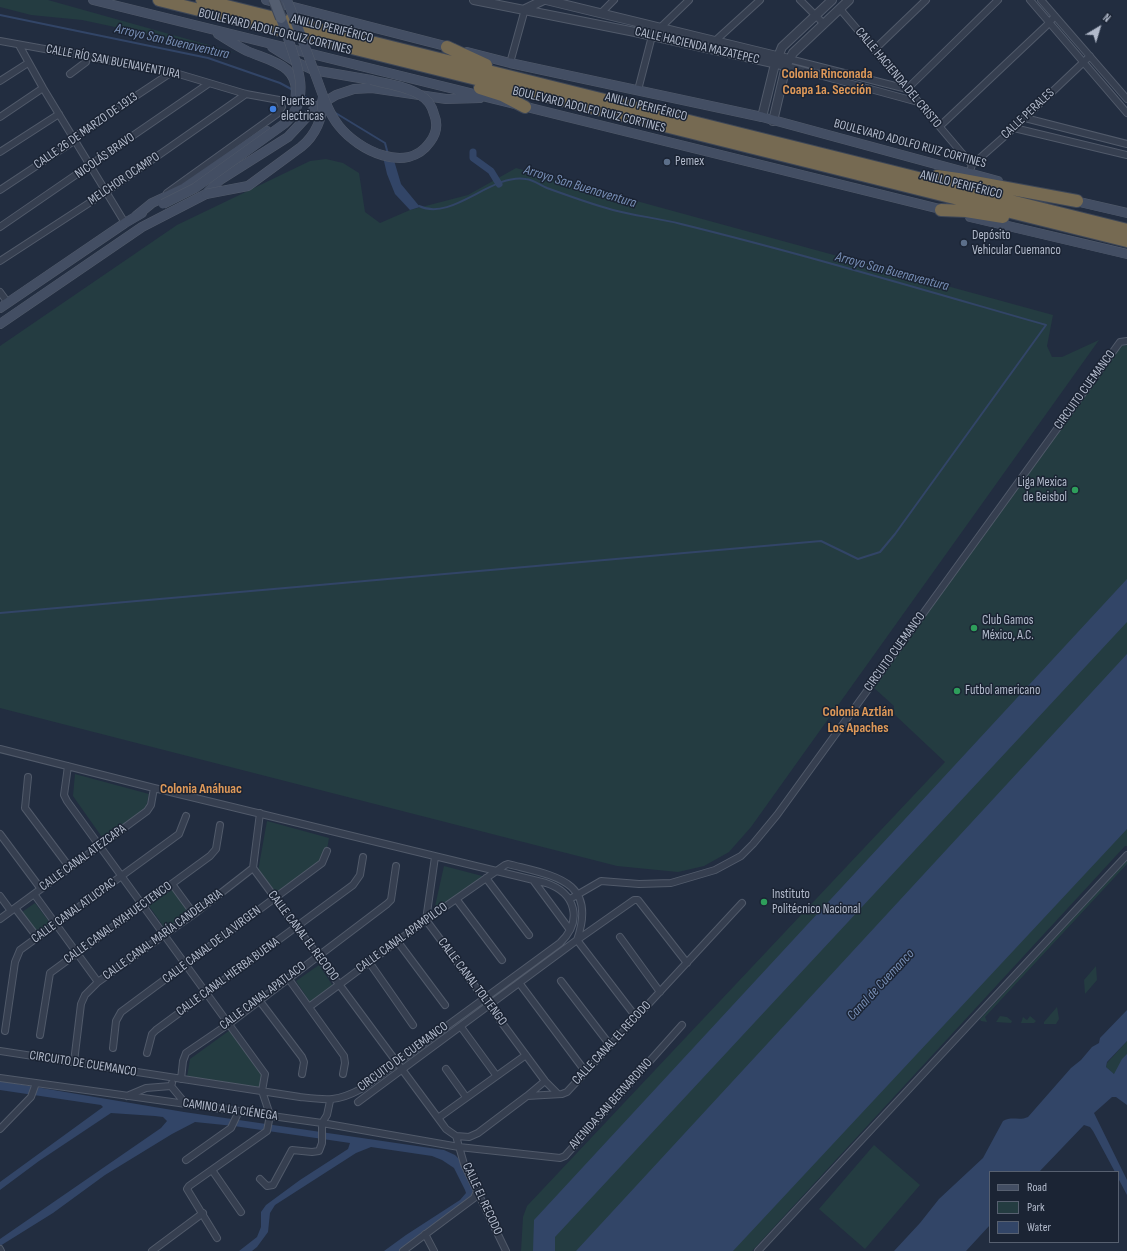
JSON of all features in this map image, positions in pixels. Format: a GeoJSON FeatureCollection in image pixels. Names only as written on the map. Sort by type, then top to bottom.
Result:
{"type":"FeatureCollection","features":[{"type":"Feature","properties":{"kind":"highway","name":"ANILLO PERIFÉRICO"},"geometry":{"type":"LineString","coordinates":[[159,0],[1127,241]]}},
{"type":"Feature","properties":{"kind":"highway","name":"ANILLO PERIFÉRICO"},"geometry":{"type":"LineString","coordinates":[[202,0],[1127,230]]}},
{"type":"Feature","properties":{"kind":"highway"},"geometry":{"type":"LineString","coordinates":[[447,47],[513,77]]}},
{"type":"Feature","properties":{"kind":"highway"},"geometry":{"type":"LineString","coordinates":[[431,68],[462,82],[502,95],[524,107]]}},
{"type":"Feature","properties":{"kind":"highway"},"geometry":{"type":"LineString","coordinates":[[896,173],[958,179],[1077,202]]}},
{"type":"Feature","properties":{"kind":"highway"},"geometry":{"type":"LineString","coordinates":[[941,210],[966,211],[1012,218],[1026,215]]}},
{"type":"Feature","properties":{"kind":"main road","name":"BOULEVARD ADOLFO RUIZ CORTINES"},"geometry":{"type":"LineString","coordinates":[[93,0],[941,210],[1127,254]]}},
{"type":"Feature","properties":{"kind":"main road","name":"BOULEVARD ADOLFO RUIZ CORTINES"},"geometry":{"type":"LineString","coordinates":[[266,0],[510,63],[762,117],[773,121],[971,169],[1077,202],[1127,213]]}},
{"type":"Feature","properties":{"kind":"main road"},"geometry":{"type":"LineString","coordinates":[[270,0],[281,18]]}},
{"type":"Feature","properties":{"kind":"main road"},"geometry":{"type":"LineString","coordinates":[[161,201],[195,188],[280,127],[295,112],[301,92],[301,78],[274,0]]}},
{"type":"Feature","properties":{"kind":"main road"},"geometry":{"type":"LineString","coordinates":[[266,43],[296,62],[313,70],[371,80],[413,91],[428,101],[433,110],[437,127],[432,139],[423,150],[410,156],[398,157],[382,155],[360,147],[338,125],[326,105],[321,91],[288,0]]}},
{"type":"Feature","properties":{"kind":"main road"},"geometry":{"type":"LineString","coordinates":[[295,0],[302,9]]}},
{"type":"Feature","properties":{"kind":"main road"},"geometry":{"type":"LineString","coordinates":[[4,306],[125,222],[184,188],[279,123],[288,115],[294,103],[296,86],[287,70],[274,60],[247,51],[210,29]]}},
{"type":"Feature","properties":{"kind":"main road"},"geometry":{"type":"LineString","coordinates":[[206,194],[220,180],[292,133],[312,110],[325,100],[342,92],[354,89],[380,89],[446,99],[486,98]]}},
{"type":"Feature","properties":{"kind":"main road"},"geometry":{"type":"LineString","coordinates":[[0,324],[142,227],[206,194],[248,186],[305,144],[320,121],[323,104],[321,91]]}},
{"type":"Feature","properties":{"kind":"street","name":"CALLE HACIENDA MAZATEPEC"},"geometry":{"type":"LineString","coordinates":[[474,0],[827,70],[907,89]]}},
{"type":"Feature","properties":{"kind":"street","name":"CALLE HACIENDA MAZATEPEC"},"geometry":{"type":"LineString","coordinates":[[545,0],[715,41],[744,53]]}},
{"type":"Feature","properties":{"kind":"street"},"geometry":{"type":"LineString","coordinates":[[510,63],[524,9],[545,0]]}},
{"type":"Feature","properties":{"kind":"street"},"geometry":{"type":"LineString","coordinates":[[601,13],[614,0]]}},
{"type":"Feature","properties":{"kind":"street"},"geometry":{"type":"LineString","coordinates":[[660,28],[688,0]]}},
{"type":"Feature","properties":{"kind":"street"},"geometry":{"type":"LineString","coordinates":[[715,41],[760,0]]}},
{"type":"Feature","properties":{"kind":"street"},"geometry":{"type":"LineString","coordinates":[[800,0],[824,24]]}},
{"type":"Feature","properties":{"kind":"street"},"geometry":{"type":"LineString","coordinates":[[762,117],[776,60],[782,47],[832,0]]}},
{"type":"Feature","properties":{"kind":"street"},"geometry":{"type":"LineString","coordinates":[[773,121],[788,63],[801,45],[849,0]]}},
{"type":"Feature","properties":{"kind":"street"},"geometry":{"type":"LineString","coordinates":[[876,47],[926,0]]}},
{"type":"Feature","properties":{"kind":"street"},"geometry":{"type":"LineString","coordinates":[[907,89],[998,0]]}},
{"type":"Feature","properties":{"kind":"street"},"geometry":{"type":"LineString","coordinates":[[1030,0],[1127,113]]}},
{"type":"Feature","properties":{"kind":"street"},"geometry":{"type":"LineString","coordinates":[[1042,0],[1127,99]]}},
{"type":"Feature","properties":{"kind":"street","name":"CALLE HACIENDA DEL CRISTO"},"geometry":{"type":"LineString","coordinates":[[840,9],[876,47],[907,89],[940,126],[971,169]]}},
{"type":"Feature","properties":{"kind":"street"},"geometry":{"type":"LineString","coordinates":[[940,126],[1055,16]]}},
{"type":"Feature","properties":{"kind":"street"},"geometry":{"type":"LineString","coordinates":[[635,32],[637,22]]}},
{"type":"Feature","properties":{"kind":"street"},"geometry":{"type":"LineString","coordinates":[[638,90],[652,36]]}},
{"type":"Feature","properties":{"kind":"street"},"geometry":{"type":"LineString","coordinates":[[793,37],[801,45]]}},
{"type":"Feature","properties":{"kind":"street","name":"CALLE RÍO SAN BUENAVENTURA"},"geometry":{"type":"LineString","coordinates":[[0,41],[172,72],[208,84],[246,94],[279,100],[282,107],[277,114],[180,182],[161,201]]}},
{"type":"Feature","properties":{"kind":"street"},"geometry":{"type":"LineString","coordinates":[[19,45],[74,141],[125,222]]}},
{"type":"Feature","properties":{"kind":"street"},"geometry":{"type":"LineString","coordinates":[[70,74],[86,62],[85,56]]}},
{"type":"Feature","properties":{"kind":"street","name":"CALLE PERALES"},"geometry":{"type":"LineString","coordinates":[[971,169],[1090,56]]}},
{"type":"Feature","properties":{"kind":"street"},"geometry":{"type":"LineString","coordinates":[[0,81],[28,63]]}},
{"type":"Feature","properties":{"kind":"street","name":"CALLE HACIENDA MAZATEPEC"},"geometry":{"type":"LineString","coordinates":[[788,63],[825,78],[918,102]]}},
{"type":"Feature","properties":{"kind":"street"},"geometry":{"type":"LineString","coordinates":[[825,78],[827,70]]}},
{"type":"Feature","properties":{"kind":"street","name":"CALLE 26 DE MARZO DE 1913"},"geometry":{"type":"LineString","coordinates":[[0,190],[74,141],[80,133],[172,72]]}},
{"type":"Feature","properties":{"kind":"street","name":"NICOLÁS BRAVO"},"geometry":{"type":"LineString","coordinates":[[0,227],[91,166],[208,84]]}},
{"type":"Feature","properties":{"kind":"street"},"geometry":{"type":"LineString","coordinates":[[0,117],[43,88]]}},
{"type":"Feature","properties":{"kind":"street","name":"MELCHOR OCAMPO"},"geometry":{"type":"LineString","coordinates":[[0,261],[106,192],[246,94]]}},
{"type":"Feature","properties":{"kind":"street"},"geometry":{"type":"LineString","coordinates":[[0,152],[59,114]]}},
{"type":"Feature","properties":{"kind":"street"},"geometry":{"type":"LineString","coordinates":[[1025,118],[1127,144]]}},
{"type":"Feature","properties":{"kind":"street"},"geometry":{"type":"LineString","coordinates":[[1014,128],[1127,155]]}},
{"type":"Feature","properties":{"kind":"street"},"geometry":{"type":"LineString","coordinates":[[0,292],[4,306]]}},
{"type":"Feature","properties":{"kind":"street","name":"CIRCUITO CUEMANCO"},"geometry":{"type":"LineString","coordinates":[[570,899],[601,881],[607,880],[659,884],[700,876],[730,863],[753,844],[787,802],[1120,342],[1127,341]]}},
{"type":"Feature","properties":{"kind":"street"},"geometry":{"type":"LineString","coordinates":[[0,749],[533,880],[558,888],[570,899],[574,919],[570,930]]}},
{"type":"Feature","properties":{"kind":"street"},"geometry":{"type":"LineString","coordinates":[[68,766],[64,795],[67,801],[99,847],[165,934],[207,994],[264,1069],[266,1074],[262,1091],[270,1117],[266,1131],[188,1186],[187,1189],[217,1238]]}},
{"type":"Feature","properties":{"kind":"street"},"geometry":{"type":"LineString","coordinates":[[28,777],[25,808],[70,868]]}},
{"type":"Feature","properties":{"kind":"street","name":"CALLE CANAL ATEZCAPA"},"geometry":{"type":"LineString","coordinates":[[0,919],[146,811],[151,805],[154,788]]}},
{"type":"Feature","properties":{"kind":"street"},"geometry":{"type":"LineString","coordinates":[[253,868],[260,813]]}},
{"type":"Feature","properties":{"kind":"street","name":"CALLE CANAL ATLICPAC"},"geometry":{"type":"LineString","coordinates":[[5,1032],[17,953],[179,834],[186,816]]}},
{"type":"Feature","properties":{"kind":"street","name":"CALLE CANAL AYAHUECTENCO"},"geometry":{"type":"LineString","coordinates":[[40,1035],[50,973],[214,853],[220,825]]}},
{"type":"Feature","properties":{"kind":"street"},"geometry":{"type":"LineString","coordinates":[[0,834],[41,889]]}},
{"type":"Feature","properties":{"kind":"street","name":"CALLE CANAL DE LA VIRGEN"},"geometry":{"type":"LineString","coordinates":[[113,1048],[117,1017],[322,863],[327,851]]}},
{"type":"Feature","properties":{"kind":"street"},"geometry":{"type":"LineString","coordinates":[[758,1251],[1127,855]]}},
{"type":"Feature","properties":{"kind":"street","name":"CALLE CANAL HIERBA BUENA"},"geometry":{"type":"LineString","coordinates":[[147,1053],[152,1034],[156,1030],[207,994],[358,880],[363,856]]}},
{"type":"Feature","properties":{"kind":"street"},"geometry":{"type":"LineString","coordinates":[[426,920],[435,857]]}},
{"type":"Feature","properties":{"kind":"street"},"geometry":{"type":"LineString","coordinates":[[496,871],[508,864],[553,875],[569,884],[579,894],[582,919],[577,940],[636,1017]]}},
{"type":"Feature","properties":{"kind":"street","name":"CALLE CANAL APATLACO"},"geometry":{"type":"LineString","coordinates":[[181,1079],[183,1061],[186,1053],[230,1023],[387,904],[391,900],[396,866]]}},
{"type":"Feature","properties":{"kind":"street","name":"CALLE CANAL EL RECODO"},"geometry":{"type":"LineString","coordinates":[[253,868],[446,1129],[456,1136]]}},
{"type":"Feature","properties":{"kind":"street","name":"CALLE CANAL MARÍA CANDELARIA"},"geometry":{"type":"LineString","coordinates":[[74,1062],[82,999],[98,982],[194,914],[253,868]]}},
{"type":"Feature","properties":{"kind":"street","name":"CALLE CANAL APAMPILCO"},"geometry":{"type":"LineString","coordinates":[[309,1007],[426,920],[457,900],[496,871]]}},
{"type":"Feature","properties":{"kind":"street"},"geometry":{"type":"LineString","coordinates":[[486,878],[529,935]]}},
{"type":"Feature","properties":{"kind":"street"},"geometry":{"type":"LineString","coordinates":[[533,880],[570,930]]}},
{"type":"Feature","properties":{"kind":"street"},"geometry":{"type":"LineString","coordinates":[[172,884],[194,914]]}},
{"type":"Feature","properties":{"kind":"street"},"geometry":{"type":"LineString","coordinates":[[34,894],[98,982]]}},
{"type":"Feature","properties":{"kind":"street"},"geometry":{"type":"LineString","coordinates":[[0,896],[37,937]]}},
{"type":"Feature","properties":{"kind":"street"},"geometry":{"type":"LineString","coordinates":[[457,900],[502,960]]}},
{"type":"Feature","properties":{"kind":"street","name":"CIRCUITO DE CUEMANCO"},"geometry":{"type":"LineString","coordinates":[[358,1102],[461,1028],[577,940],[634,900],[638,900],[687,963]]}},
{"type":"Feature","properties":{"kind":"street","name":"CALLE CANAL EL RECODO"},"geometry":{"type":"LineString","coordinates":[[527,1096],[567,1092],[742,903]]}},
{"type":"Feature","properties":{"kind":"street","name":"CALLE CANAL TOLTENGO"},"geometry":{"type":"LineString","coordinates":[[426,920],[545,1081],[558,1094]]}},
{"type":"Feature","properties":{"kind":"street","name":"CIRCUITO DE CUEMANCO"},"geometry":{"type":"LineString","coordinates":[[0,1051],[330,1101],[339,1099],[361,1089],[560,943],[570,930]]}},
{"type":"Feature","properties":{"kind":"street"},"geometry":{"type":"LineString","coordinates":[[620,937],[660,992]]}},
{"type":"Feature","properties":{"kind":"street"},"geometry":{"type":"LineString","coordinates":[[398,942],[445,1006]]}},
{"type":"Feature","properties":{"kind":"street"},"geometry":{"type":"LineString","coordinates":[[369,962],[413,1024]]}},
{"type":"Feature","properties":{"kind":"street"},"geometry":{"type":"LineString","coordinates":[[288,978],[344,1056],[345,1063],[343,1074]]}},
{"type":"Feature","properties":{"kind":"street"},"geometry":{"type":"LineString","coordinates":[[561,981],[610,1045]]}},
{"type":"Feature","properties":{"kind":"street"},"geometry":{"type":"LineString","coordinates":[[520,984],[585,1071]]}},
{"type":"Feature","properties":{"kind":"street"},"geometry":{"type":"LineString","coordinates":[[259,1000],[302,1057],[304,1062],[302,1074]]}},
{"type":"Feature","properties":{"kind":"street","name":"AVENIDA SAN BERNARDINO"},"geometry":{"type":"LineString","coordinates":[[459,1147],[554,1158],[564,1156],[682,1025]]}},
{"type":"Feature","properties":{"kind":"street"},"geometry":{"type":"LineString","coordinates":[[461,1028],[496,1075]]}},
{"type":"Feature","properties":{"kind":"street"},"geometry":{"type":"LineString","coordinates":[[438,1118],[496,1075],[526,1055]]}},
{"type":"Feature","properties":{"kind":"street"},"geometry":{"type":"LineString","coordinates":[[446,1069],[466,1097]]}},
{"type":"Feature","properties":{"kind":"street","name":"CAMINO A LA CIÉNEGA"},"geometry":{"type":"LineString","coordinates":[[0,1078],[126,1097],[185,1103],[459,1147]]}},
{"type":"Feature","properties":{"kind":"street"},"geometry":{"type":"LineString","coordinates":[[172,1078],[171,1086],[185,1103]]}},
{"type":"Feature","properties":{"kind":"street"},"geometry":{"type":"LineString","coordinates":[[459,1147],[456,1136],[469,1137],[478,1133],[545,1081]]}},
{"type":"Feature","properties":{"kind":"street"},"geometry":{"type":"LineString","coordinates":[[0,1129],[31,1097],[36,1084]]}},
{"type":"Feature","properties":{"kind":"street"},"geometry":{"type":"LineString","coordinates":[[126,1097],[146,1088],[171,1086]]}},
{"type":"Feature","properties":{"kind":"street"},"geometry":{"type":"LineString","coordinates":[[260,1179],[270,1187],[279,1175],[292,1150],[317,1152],[321,1149],[322,1124],[327,1115],[330,1101]]}},
{"type":"Feature","properties":{"kind":"street"},"geometry":{"type":"LineString","coordinates":[[186,1160],[231,1128],[239,1112]]}},
{"type":"Feature","properties":{"kind":"street","name":"CALLE EL RECODO"},"geometry":{"type":"LineString","coordinates":[[459,1147],[464,1164],[506,1251]]}},
{"type":"Feature","properties":{"kind":"street"},"geometry":{"type":"LineString","coordinates":[[212,1170],[241,1212]]}},
{"type":"Feature","properties":{"kind":"street"},"geometry":{"type":"LineString","coordinates":[[403,1251],[472,1199],[477,1191]]}},
{"type":"Feature","properties":{"kind":"street"},"geometry":{"type":"LineString","coordinates":[[152,1251],[203,1213]]}},
{"type":"Feature","properties":{"kind":"street"},"geometry":{"type":"LineString","coordinates":[[425,1234],[434,1251]]}},
{"type":"Feature","properties":{"kind":"green space"},"geometry":{"type":"Polygon","coordinates":[[[0,0],[48,0],[237,53],[82,20],[31,15],[0,7],[0,0]]]}},
{"type":"Feature","properties":{"kind":"green space"},"geometry":{"type":"Polygon","coordinates":[[[326,159],[343,163],[359,173],[365,212],[380,223],[410,210],[468,195],[516,168],[1053,315],[1047,346],[1052,357],[1062,357],[1099,340],[751,827],[729,852],[704,866],[678,872],[617,866],[0,708],[0,346],[177,225],[310,161],[326,159]]]}},
{"type":"Feature","properties":{"kind":"green space"},"geometry":{"type":"Polygon","coordinates":[[[1127,345],[1127,846],[1125,846],[752,1251],[521,1251],[523,1217],[527,1206],[945,762],[894,714],[894,706],[873,687],[1023,476],[1121,346],[1127,345]]]}},
{"type":"Feature","properties":{"kind":"green space"},"geometry":{"type":"Polygon","coordinates":[[[75,774],[149,794],[146,808],[104,840],[73,796],[75,774]]]}},
{"type":"Feature","properties":{"kind":"green space"},"geometry":{"type":"Polygon","coordinates":[[[267,821],[329,838],[325,861],[276,896],[258,871],[267,821]]]}},
{"type":"Feature","properties":{"kind":"green space"},"geometry":{"type":"Polygon","coordinates":[[[1127,860],[1127,864],[985,1017],[987,1022],[981,1021],[980,1019],[1127,860]]]}},
{"type":"Feature","properties":{"kind":"green space"},"geometry":{"type":"Polygon","coordinates":[[[444,866],[490,878],[432,920],[444,866]]]}},
{"type":"Feature","properties":{"kind":"green space"},"geometry":{"type":"Polygon","coordinates":[[[173,889],[193,916],[169,934],[149,906],[173,889]]]}},
{"type":"Feature","properties":{"kind":"green space"},"geometry":{"type":"Polygon","coordinates":[[[35,903],[53,927],[40,937],[22,912],[35,903]]]}},
{"type":"Feature","properties":{"kind":"green space"},"geometry":{"type":"Polygon","coordinates":[[[319,965],[333,986],[310,1002],[296,981],[319,965]]]}},
{"type":"Feature","properties":{"kind":"green space"},"geometry":{"type":"Polygon","coordinates":[[[1096,966],[1097,980],[1085,994],[1084,980],[1096,966]]]}},
{"type":"Feature","properties":{"kind":"green space"},"geometry":{"type":"Polygon","coordinates":[[[1057,1007],[1059,1019],[1056,1024],[1044,1024],[1044,1022],[1057,1007]]]}},
{"type":"Feature","properties":{"kind":"green space"},"geometry":{"type":"Polygon","coordinates":[[[1000,1016],[1007,1017],[1012,1021],[1011,1023],[996,1022],[1000,1016]]]}},
{"type":"Feature","properties":{"kind":"green space"},"geometry":{"type":"Polygon","coordinates":[[[1030,1016],[1036,1021],[1034,1023],[1021,1023],[1023,1017],[1027,1020],[1030,1016]]]}},
{"type":"Feature","properties":{"kind":"green space"},"geometry":{"type":"Polygon","coordinates":[[[230,1030],[264,1076],[263,1089],[187,1077],[190,1059],[230,1030]]]}},
{"type":"Feature","properties":{"kind":"green space"},"geometry":{"type":"Polygon","coordinates":[[[1127,1041],[1127,1086],[1106,1067],[1107,1063],[1127,1041]]]}},
{"type":"Feature","properties":{"kind":"green space"},"geometry":{"type":"Polygon","coordinates":[[[874,1145],[920,1185],[865,1249],[819,1209],[874,1145]]]}},
{"type":"Feature","properties":{"kind":"water"},"geometry":{"type":"Polygon","coordinates":[[[383,157],[393,157],[401,184],[420,207],[410,210],[395,194],[387,174],[383,157]]]}},
{"type":"Feature","properties":{"kind":"water"},"geometry":{"type":"Polygon","coordinates":[[[1127,579],[1127,622],[555,1237],[555,1251],[533,1251],[534,1220],[1127,579]]]}},
{"type":"Feature","properties":{"kind":"water","name":"Canal de Cuemanco"},"geometry":{"type":"Polygon","coordinates":[[[1127,654],[1127,829],[733,1251],[576,1251],[1127,654]]]}},
{"type":"Feature","properties":{"kind":"water"},"geometry":{"type":"Polygon","coordinates":[[[1127,1010],[1127,1041],[1107,1062],[1106,1067],[1114,1074],[1122,1059],[1127,1054],[1127,1105],[1116,1097],[1112,1097],[1094,1113],[1127,1180],[1127,1195],[1119,1180],[1119,1171],[1114,1171],[1093,1131],[1090,1127],[1084,1125],[1040,1171],[989,1171],[989,1226],[966,1251],[894,1251],[920,1223],[939,1199],[983,1158],[1003,1121],[1028,1117],[1071,1068],[1081,1060],[1092,1047],[1099,1043],[1100,1038],[1127,1010]]]}},
{"type":"Feature","properties":{"kind":"water"},"geometry":{"type":"Polygon","coordinates":[[[0,1081],[184,1112],[444,1150],[455,1155],[459,1159],[473,1190],[471,1197],[399,1251],[384,1251],[460,1200],[466,1193],[454,1168],[442,1160],[432,1156],[371,1147],[356,1153],[275,1205],[270,1213],[268,1232],[257,1247],[252,1251],[239,1251],[257,1237],[261,1227],[261,1212],[266,1205],[300,1180],[348,1149],[350,1143],[234,1126],[195,1122],[172,1134],[105,1175],[53,1213],[0,1246],[0,1239],[161,1128],[167,1121],[163,1117],[111,1113],[39,1161],[0,1190],[0,1182],[103,1107],[101,1105],[0,1090],[0,1081]]]}},
{"type":"Feature","properties":{"kind":"waterway","name":"Arroyo San Buenaventura"},"geometry":{"type":"LineString","coordinates":[[0,15],[208,58],[280,83],[293,90]]}},
{"type":"Feature","properties":{"kind":"waterway","name":"Arroyo San Buenaventura"},"geometry":{"type":"LineString","coordinates":[[303,96],[317,103]]}},
{"type":"Feature","properties":{"kind":"waterway","name":"Arroyo San Buenaventura"},"geometry":{"type":"LineString","coordinates":[[334,112],[385,143],[388,154]]}},
{"type":"Feature","properties":{"kind":"waterway"},"geometry":{"type":"LineString","coordinates":[[473,152],[473,158],[491,171],[499,184]]}},
{"type":"Feature","properties":{"kind":"waterway"},"geometry":{"type":"LineString","coordinates":[[0,613],[821,541],[858,559],[880,552],[895,534],[1046,325],[727,236],[588,203],[526,179],[513,179],[499,183],[445,208],[432,209],[419,206]]}},
{"type":"Feature","properties":{"kind":"place","name":"Puertas electricas"},"geometry":{"type":"Point","coordinates":[273,109]}},
{"type":"Feature","properties":{"kind":"place","name":"Pemex"},"geometry":{"type":"Point","coordinates":[667,162]}},
{"type":"Feature","properties":{"kind":"place","name":"Depósito Vehicular Cuemanco"},"geometry":{"type":"Point","coordinates":[964,243]}},
{"type":"Feature","properties":{"kind":"place","name":"Liga Mexica de Beisbol"},"geometry":{"type":"Point","coordinates":[1075,490]}},
{"type":"Feature","properties":{"kind":"place","name":"Club Gamos México, A.C."},"geometry":{"type":"Point","coordinates":[974,628]}},
{"type":"Feature","properties":{"kind":"place","name":"Futbol americano"},"geometry":{"type":"Point","coordinates":[957,691]}},
{"type":"Feature","properties":{"kind":"place","name":"Instituto Politécnico Nacional"},"geometry":{"type":"Point","coordinates":[764,902]}},
{"type":"Feature","properties":{"kind":"district","name":"Colonia Rinconada Coapa 1a. Sección"},"geometry":{"type":"Point","coordinates":[827,82]}},
{"type":"Feature","properties":{"kind":"district","name":"Colonia Aztlán Los Apaches"},"geometry":{"type":"Point","coordinates":[858,720]}},
{"type":"Feature","properties":{"kind":"district","name":"Colonia Anáhuac"},"geometry":{"type":"Point","coordinates":[201,789]}}]}
